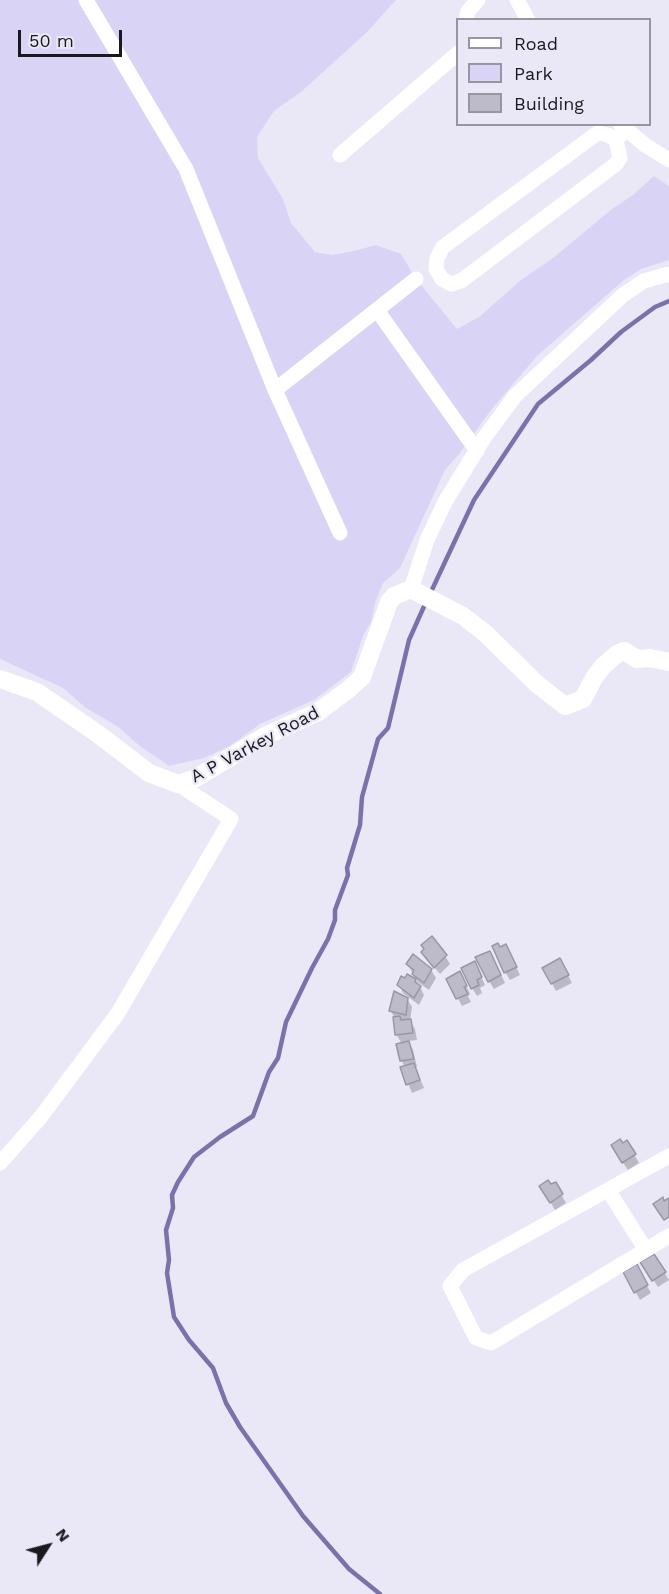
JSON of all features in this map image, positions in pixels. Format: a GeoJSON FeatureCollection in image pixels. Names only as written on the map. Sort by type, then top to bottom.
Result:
{"type":"FeatureCollection","features":[{"type":"Feature","properties":{"kind":"street"},"geometry":{"type":"LineString","coordinates":[[86,0],[186,169],[274,390],[340,533]]}},
{"type":"Feature","properties":{"kind":"street"},"geometry":{"type":"LineString","coordinates":[[466,18],[468,11],[478,0]]}},
{"type":"Feature","properties":{"kind":"street"},"geometry":{"type":"LineString","coordinates":[[517,0],[527,18]]}},
{"type":"Feature","properties":{"kind":"street"},"geometry":{"type":"LineString","coordinates":[[340,155],[456,55]]}},
{"type":"Feature","properties":{"kind":"street"},"geometry":{"type":"LineString","coordinates":[[620,131],[620,158],[616,164],[461,281],[451,284],[442,279],[436,269],[437,258],[443,246],[598,133],[608,135],[620,131],[669,160]]}},
{"type":"Feature","properties":{"kind":"street"},"geometry":{"type":"LineString","coordinates":[[669,274],[644,281],[622,295],[515,396],[445,502],[427,540],[417,595],[463,616],[485,633],[537,684],[565,706],[583,699],[603,666],[624,651],[638,659],[650,658],[669,662]]}},
{"type":"Feature","properties":{"kind":"street"},"geometry":{"type":"LineString","coordinates":[[274,390],[416,279]]}},
{"type":"Feature","properties":{"kind":"street"},"geometry":{"type":"LineString","coordinates":[[377,310],[477,451]]}},
{"type":"Feature","properties":{"kind":"street","name":"A P Varkey Road"},"geometry":{"type":"LineString","coordinates":[[0,679],[37,692],[149,773],[178,784],[196,778],[265,736],[318,712],[349,688],[362,677],[378,637],[384,612],[394,596],[417,595]]}},
{"type":"Feature","properties":{"kind":"street"},"geometry":{"type":"LineString","coordinates":[[0,1163],[40,1118],[117,1013],[231,819],[178,784]]}},
{"type":"Feature","properties":{"kind":"street"},"geometry":{"type":"LineString","coordinates":[[669,1156],[463,1270],[450,1287],[476,1338],[490,1343],[669,1236]]}},
{"type":"Feature","properties":{"kind":"street"},"geometry":{"type":"LineString","coordinates":[[608,1190],[646,1250]]}},
{"type":"Feature","properties":{"kind":"green space"},"geometry":{"type":"Polygon","coordinates":[[[0,0],[396,0],[367,32],[301,92],[274,111],[257,137],[258,158],[283,199],[291,223],[315,252],[332,255],[376,245],[401,254],[416,279],[457,329],[479,317],[521,280],[553,258],[654,176],[669,186],[669,260],[641,269],[624,280],[537,356],[491,410],[445,470],[400,568],[383,583],[371,622],[363,636],[351,672],[314,700],[260,724],[230,746],[204,758],[169,766],[141,747],[117,726],[86,708],[63,688],[0,659],[0,0]]]}},
{"type":"Feature","properties":{"kind":"building"},"geometry":{"type":"Polygon","coordinates":[[[432,936],[447,955],[434,968],[421,952],[424,949],[421,945],[432,936]]]}},
{"type":"Feature","properties":{"kind":"building"},"geometry":{"type":"Polygon","coordinates":[[[498,943],[500,947],[506,944],[517,967],[504,973],[492,946],[498,943]]]}},
{"type":"Feature","properties":{"kind":"building"},"geometry":{"type":"Polygon","coordinates":[[[490,951],[501,975],[488,982],[475,957],[490,951]]]}},
{"type":"Feature","properties":{"kind":"building"},"geometry":{"type":"Polygon","coordinates":[[[413,954],[432,969],[424,983],[412,974],[414,970],[406,964],[413,954]]]}},
{"type":"Feature","properties":{"kind":"building"},"geometry":{"type":"Polygon","coordinates":[[[560,958],[569,975],[551,984],[542,968],[560,958]]]}},
{"type":"Feature","properties":{"kind":"building"},"geometry":{"type":"Polygon","coordinates":[[[475,961],[482,977],[477,980],[479,985],[471,989],[461,968],[475,961]]]}},
{"type":"Feature","properties":{"kind":"building"},"geometry":{"type":"Polygon","coordinates":[[[460,971],[468,994],[456,999],[446,979],[460,971]]]}},
{"type":"Feature","properties":{"kind":"building"},"geometry":{"type":"Polygon","coordinates":[[[407,974],[416,979],[415,982],[421,986],[414,998],[397,985],[401,976],[405,978],[407,974]]]}},
{"type":"Feature","properties":{"kind":"building"},"geometry":{"type":"Polygon","coordinates":[[[394,991],[408,998],[406,1015],[389,1011],[394,991]]]}},
{"type":"Feature","properties":{"kind":"building"},"geometry":{"type":"Polygon","coordinates":[[[400,1016],[401,1020],[411,1019],[413,1033],[395,1035],[393,1017],[400,1016]]]}},
{"type":"Feature","properties":{"kind":"building"},"geometry":{"type":"Polygon","coordinates":[[[409,1041],[414,1059],[400,1061],[396,1044],[409,1041]]]}},
{"type":"Feature","properties":{"kind":"building"},"geometry":{"type":"Polygon","coordinates":[[[414,1063],[420,1080],[406,1085],[400,1067],[414,1063]]]}},
{"type":"Feature","properties":{"kind":"building"},"geometry":{"type":"Polygon","coordinates":[[[620,1139],[623,1143],[627,1140],[636,1154],[622,1163],[611,1145],[620,1139]]]}},
{"type":"Feature","properties":{"kind":"building"},"geometry":{"type":"Polygon","coordinates":[[[548,1180],[551,1184],[556,1182],[563,1194],[550,1203],[539,1186],[548,1180]]]}},
{"type":"Feature","properties":{"kind":"building"},"geometry":{"type":"Polygon","coordinates":[[[663,1197],[664,1201],[669,1198],[669,1217],[664,1220],[653,1204],[663,1197]]]}},
{"type":"Feature","properties":{"kind":"building"},"geometry":{"type":"Polygon","coordinates":[[[654,1254],[666,1272],[652,1281],[640,1262],[654,1254]]]}},
{"type":"Feature","properties":{"kind":"building"},"geometry":{"type":"Polygon","coordinates":[[[637,1264],[648,1285],[634,1293],[623,1272],[637,1264]]]}},
{"type":"Feature","properties":{"kind":"waterway"},"geometry":{"type":"LineString","coordinates":[[430,594],[474,500],[538,404],[621,332],[655,307],[669,301]]}},
{"type":"Feature","properties":{"kind":"waterway"},"geometry":{"type":"LineString","coordinates":[[380,1594],[349,1569],[303,1516],[240,1427],[226,1403],[213,1368],[189,1340],[174,1317],[167,1273],[169,1260],[166,1230],[173,1208],[172,1195],[194,1157],[253,1116],[269,1072],[278,1058],[286,1022],[328,939],[335,920],[335,910],[348,875],[347,868],[360,825],[362,797],[378,739],[388,728],[409,640],[426,602]]}}]}
